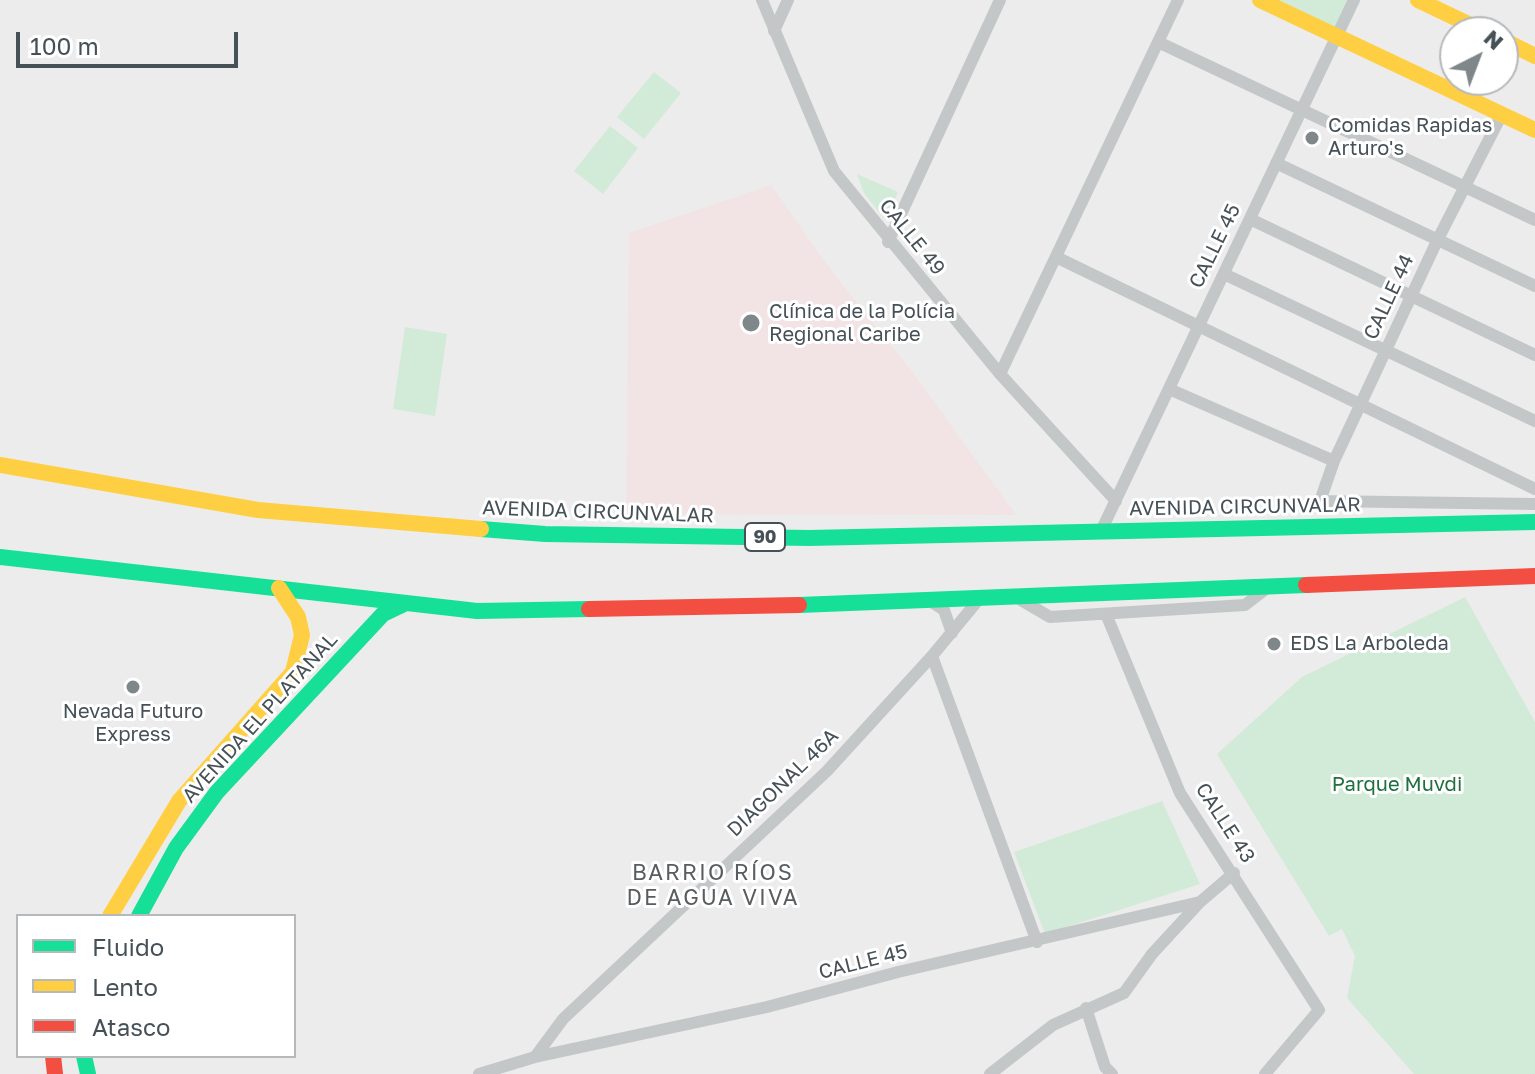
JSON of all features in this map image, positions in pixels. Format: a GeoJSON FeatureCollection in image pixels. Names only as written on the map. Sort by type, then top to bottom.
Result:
{"type":"FeatureCollection","features":[{"type":"Feature","properties":{"kind":"main road"},"geometry":{"type":"LineString","coordinates":[[1260,0],[1535,130]]}},
{"type":"Feature","properties":{"kind":"main road"},"geometry":{"type":"LineString","coordinates":[[1418,0],[1452,16]]}},
{"type":"Feature","properties":{"kind":"main road","name":"AVENIDA CIRCUNVALAR"},"geometry":{"type":"LineString","coordinates":[[0,465],[258,510],[545,534],[809,538],[1102,529],[1530,523]]}},
{"type":"Feature","properties":{"kind":"main road"},"geometry":{"type":"LineString","coordinates":[[0,557],[477,611],[929,600],[1535,576]]}},
{"type":"Feature","properties":{"kind":"main road","name":"AVENIDA EL PLATANAL"},"geometry":{"type":"LineString","coordinates":[[111,914],[179,801],[293,672],[302,635],[298,617],[279,588]]}},
{"type":"Feature","properties":{"kind":"main road","name":"AVENIDA EL PLATANAL"},"geometry":{"type":"LineString","coordinates":[[140,914],[176,848],[217,792],[383,614],[404,604]]}},
{"type":"Feature","properties":{"kind":"street","name":"CALLE 49"},"geometry":{"type":"LineString","coordinates":[[762,0],[834,171],[888,242],[1115,506]]}},
{"type":"Feature","properties":{"kind":"street"},"geometry":{"type":"LineString","coordinates":[[774,31],[788,0]]}},
{"type":"Feature","properties":{"kind":"street"},"geometry":{"type":"LineString","coordinates":[[888,242],[1000,0]]}},
{"type":"Feature","properties":{"kind":"street"},"geometry":{"type":"LineString","coordinates":[[1000,374],[1178,0]]}},
{"type":"Feature","properties":{"kind":"street","name":"CALLE 45"},"geometry":{"type":"LineString","coordinates":[[1102,529],[1354,0]]}},
{"type":"Feature","properties":{"kind":"street"},"geometry":{"type":"LineString","coordinates":[[1158,42],[1535,220]]}},
{"type":"Feature","properties":{"kind":"street","name":"CALLE 44"},"geometry":{"type":"LineString","coordinates":[[1502,114],[1437,241],[1334,461],[1320,501],[1535,504]]}},
{"type":"Feature","properties":{"kind":"street"},"geometry":{"type":"LineString","coordinates":[[1276,163],[1535,286]]}},
{"type":"Feature","properties":{"kind":"street"},"geometry":{"type":"LineString","coordinates":[[1250,219],[1535,355]]}},
{"type":"Feature","properties":{"kind":"street"},"geometry":{"type":"LineString","coordinates":[[1056,257],[1535,489]]}},
{"type":"Feature","properties":{"kind":"street"},"geometry":{"type":"LineString","coordinates":[[1224,274],[1535,421]]}},
{"type":"Feature","properties":{"kind":"street"},"geometry":{"type":"LineString","coordinates":[[1169,389],[1334,461]]}},
{"type":"Feature","properties":{"kind":"street"},"geometry":{"type":"LineString","coordinates":[[1530,523],[1535,504]]}},
{"type":"Feature","properties":{"kind":"street"},"geometry":{"type":"LineString","coordinates":[[1115,506],[1132,529]]}},
{"type":"Feature","properties":{"kind":"street"},"geometry":{"type":"LineString","coordinates":[[1015,597],[1050,617],[1245,605],[1270,586]]}},
{"type":"Feature","properties":{"kind":"street","name":"DIAGONAL 46A"},"geometry":{"type":"LineString","coordinates":[[535,1057],[563,1019],[827,771],[932,656],[981,597]]}},
{"type":"Feature","properties":{"kind":"street"},"geometry":{"type":"LineString","coordinates":[[929,600],[944,610],[952,633]]}},
{"type":"Feature","properties":{"kind":"street","name":"CALLE 43"},"geometry":{"type":"LineString","coordinates":[[1106,614],[1180,793],[1319,1010],[1265,1074]]}},
{"type":"Feature","properties":{"kind":"street"},"geometry":{"type":"LineString","coordinates":[[932,656],[1037,942]]}},
{"type":"Feature","properties":{"kind":"street"},"geometry":{"type":"LineString","coordinates":[[1000,1071],[1053,1025],[1124,993],[1152,954],[1200,902],[1234,873]]}},
{"type":"Feature","properties":{"kind":"street","name":"CALLE 45"},"geometry":{"type":"LineString","coordinates":[[479,1074],[535,1057],[767,1007],[898,972],[1200,902]]}},
{"type":"Feature","properties":{"kind":"street"},"geometry":{"type":"LineString","coordinates":[[1086,1008],[1105,1067],[1112,1074]]}},
{"type":"Feature","properties":{"kind":"shaded area","name":"Clínica de la Polícia Regional Caribe"},"geometry":{"type":"Polygon","coordinates":[[[771,185],[833,273],[914,374],[1016,515],[626,514],[629,233],[771,185]]]}},
{"type":"Feature","properties":{"kind":"green space"},"geometry":{"type":"Polygon","coordinates":[[[1262,0],[1354,0],[1337,35],[1262,0]]]}},
{"type":"Feature","properties":{"kind":"green space"},"geometry":{"type":"Polygon","coordinates":[[[654,72],[681,93],[644,139],[617,117],[654,72]]]}},
{"type":"Feature","properties":{"kind":"green space"},"geometry":{"type":"Polygon","coordinates":[[[610,126],[638,148],[603,194],[574,171],[610,126]]]}},
{"type":"Feature","properties":{"kind":"green space"},"geometry":{"type":"Polygon","coordinates":[[[857,174],[898,192],[886,221],[864,193],[857,174]]]}},
{"type":"Feature","properties":{"kind":"green space"},"geometry":{"type":"Polygon","coordinates":[[[405,327],[447,334],[435,416],[393,409],[405,327]]]}},
{"type":"Feature","properties":{"kind":"green space","name":"Parque Muvdi"},"geometry":{"type":"Polygon","coordinates":[[[1465,597],[1535,722],[1535,1074],[1414,1074],[1347,998],[1355,956],[1342,929],[1329,936],[1217,754],[1302,677],[1465,597]]]}},
{"type":"Feature","properties":{"kind":"green space"},"geometry":{"type":"Polygon","coordinates":[[[1162,801],[1200,884],[1045,934],[1014,852],[1162,801]]]}},
{"type":"Feature","properties":{"kind":"traffic: fast"},"geometry":{"type":"LineString","coordinates":[[481,529],[545,534],[809,538],[1535,522]]}},
{"type":"Feature","properties":{"kind":"traffic: fast"},"geometry":{"type":"LineString","coordinates":[[0,557],[477,611],[589,609]]}},
{"type":"Feature","properties":{"kind":"traffic: fast"},"geometry":{"type":"LineString","coordinates":[[799,605],[1306,585]]}},
{"type":"Feature","properties":{"kind":"traffic: fast"},"geometry":{"type":"LineString","coordinates":[[140,914],[176,848],[217,792],[383,614],[404,604]]}},
{"type":"Feature","properties":{"kind":"traffic: fast"},"geometry":{"type":"LineString","coordinates":[[84,1058],[88,1074]]}},
{"type":"Feature","properties":{"kind":"traffic: slow"},"geometry":{"type":"LineString","coordinates":[[1260,0],[1535,130]]}},
{"type":"Feature","properties":{"kind":"traffic: slow"},"geometry":{"type":"LineString","coordinates":[[1418,0],[1452,16]]}},
{"type":"Feature","properties":{"kind":"traffic: slow"},"geometry":{"type":"LineString","coordinates":[[1519,48],[1535,56]]}},
{"type":"Feature","properties":{"kind":"traffic: slow"},"geometry":{"type":"LineString","coordinates":[[0,465],[258,510],[481,529]]}},
{"type":"Feature","properties":{"kind":"traffic: slow"},"geometry":{"type":"LineString","coordinates":[[111,914],[179,801],[293,672],[302,635],[298,617],[279,588]]}},
{"type":"Feature","properties":{"kind":"traffic: jam"},"geometry":{"type":"LineString","coordinates":[[1306,585],[1535,576]]}},
{"type":"Feature","properties":{"kind":"traffic: jam"},"geometry":{"type":"LineString","coordinates":[[589,609],[799,605]]}},
{"type":"Feature","properties":{"kind":"traffic: jam"},"geometry":{"type":"LineString","coordinates":[[53,1058],[55,1074]]}},
{"type":"Feature","properties":{"kind":"place","name":"Comidas Rapidas Arturo's"},"geometry":{"type":"Point","coordinates":[1312,138]}},
{"type":"Feature","properties":{"kind":"place","name":"Clínica de la Polícia Regional Caribe"},"geometry":{"type":"Point","coordinates":[751,323]}},
{"type":"Feature","properties":{"kind":"place","name":"EDS La Arboleda"},"geometry":{"type":"Point","coordinates":[1274,644]}},
{"type":"Feature","properties":{"kind":"place","name":"Nevada Futuro Express"},"geometry":{"type":"Point","coordinates":[133,687]}},
{"type":"Feature","properties":{"kind":"district","name":"BARRIO RÍOS DE AGUA VIVA"},"geometry":{"type":"Point","coordinates":[713,886]}}]}
